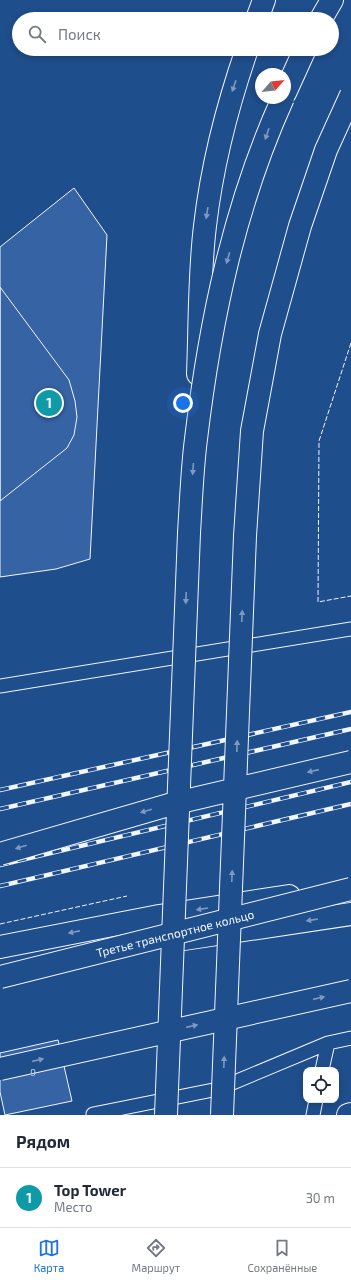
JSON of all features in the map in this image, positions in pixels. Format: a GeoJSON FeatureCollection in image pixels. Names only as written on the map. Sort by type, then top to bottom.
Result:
{"type":"FeatureCollection","features":[{"type":"Feature","properties":{"kind":"main road"},"geometry":{"type":"LineString","coordinates":[[260,12],[264,0]]}},
{"type":"Feature","properties":{"kind":"main road"},"geometry":{"type":"LineString","coordinates":[[325,12],[332,0]]}},
{"type":"Feature","properties":{"kind":"main road"},"geometry":{"type":"LineString","coordinates":[[166,1115],[189,532],[196,440],[201,281],[205,226],[216,156],[231,96],[245,56]]}},
{"type":"Feature","properties":{"kind":"main road"},"geometry":{"type":"LineString","coordinates":[[291,80],[302,56]]}},
{"type":"Feature","properties":{"kind":"main road"},"geometry":{"type":"LineString","coordinates":[[222,1115],[245,536],[252,431],[270,334],[300,226],[326,150],[351,95]]}},
{"type":"Feature","properties":{"kind":"main road"},"geometry":{"type":"LineString","coordinates":[[196,440],[207,360],[222,281],[242,207],[270,127],[280,104]]}},
{"type":"Feature","properties":{"kind":"main road"},"geometry":{"type":"LineString","coordinates":[[0,854],[172,804],[351,762]]}},
{"type":"Feature","properties":{"kind":"main road"},"geometry":{"type":"LineString","coordinates":[[295,895],[351,881]]}},
{"type":"Feature","properties":{"kind":"main road"},"geometry":{"type":"LineString","coordinates":[[0,947],[159,916],[351,888]]}},
{"type":"Feature","properties":{"kind":"main road","name":"Третье транспортное кольцо"},"geometry":{"type":"LineString","coordinates":[[0,977],[351,888]]}},
{"type":"Feature","properties":{"kind":"main road"},"geometry":{"type":"LineString","coordinates":[[0,972],[160,943],[351,914]]}},
{"type":"Feature","properties":{"kind":"main road"},"geometry":{"type":"LineString","coordinates":[[0,1069],[351,991]]}},
{"type":"Feature","properties":{"kind":"lane"},"geometry":{"type":"LineString","coordinates":[[0,686],[351,629]]}},
{"type":"Feature","properties":{"kind":"lane"},"geometry":{"type":"LineString","coordinates":[[92,1115],[218,1089],[328,1044],[351,1038]]}},
{"type":"Feature","properties":{"kind":"lane"},"geometry":{"type":"LineString","coordinates":[[323,1067],[328,1044]]}},
{"type":"Feature","properties":{"kind":"lane"},"geometry":{"type":"LineString","coordinates":[[313,1115],[315,1103]]}},
{"type":"Feature","properties":{"kind":"building"},"geometry":{"type":"Polygon","coordinates":[[[74,188],[107,235],[90,559],[56,569],[0,577],[0,247],[74,188]]]}},
{"type":"Feature","properties":{"kind":"building"},"geometry":{"type":"Polygon","coordinates":[[[0,287],[69,380],[75,401],[77,417],[74,435],[67,448],[0,501],[0,287]]]}},
{"type":"Feature","properties":{"kind":"building"},"geometry":{"type":"Polygon","coordinates":[[[58,1040],[72,1101],[5,1115],[0,1092],[0,1053],[58,1040]]]}},
{"type":"Feature","properties":{"kind":"railway"},"geometry":{"type":"LineString","coordinates":[[0,790],[351,712]]}},
{"type":"Feature","properties":{"kind":"railway"},"geometry":{"type":"LineString","coordinates":[[0,809],[351,729]]}},
{"type":"Feature","properties":{"kind":"railway"},"geometry":{"type":"LineString","coordinates":[[0,865],[351,782]]}},
{"type":"Feature","properties":{"kind":"railway"},"geometry":{"type":"LineString","coordinates":[[0,886],[351,804]]}},
{"type":"Feature","properties":{"kind":"fence"},"geometry":{"type":"LineString","coordinates":[[351,343],[319,441],[318,602],[351,596]]}},
{"type":"Feature","properties":{"kind":"fence"},"geometry":{"type":"LineString","coordinates":[[0,924],[127,896]]}},
{"type":"Feature","properties":{"kind":"place","name":"Top Tower"},"geometry":{"type":"Point","coordinates":[49,403]}}]}
